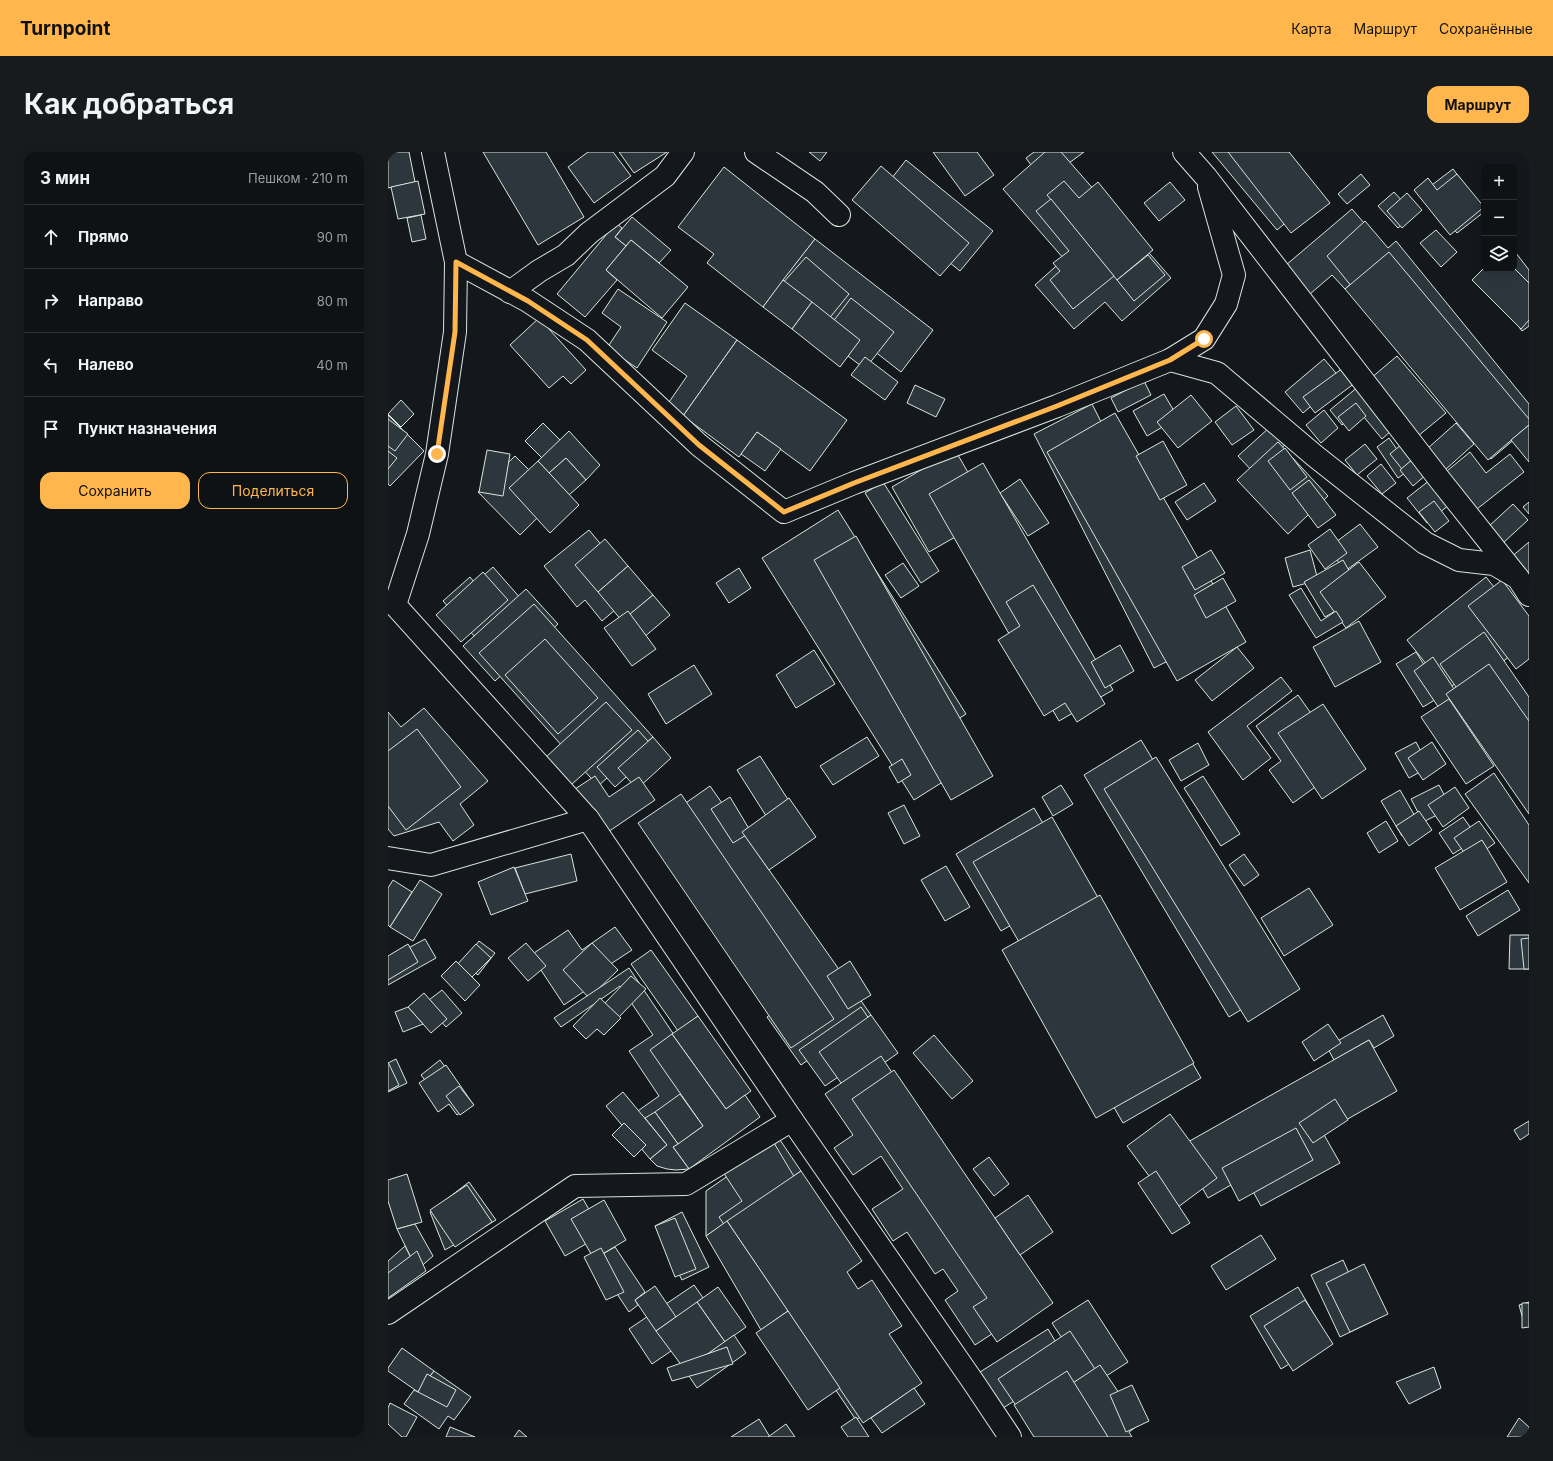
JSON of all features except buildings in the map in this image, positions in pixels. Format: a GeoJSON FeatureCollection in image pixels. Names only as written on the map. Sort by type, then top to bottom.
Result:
{"type":"FeatureCollection","features":[{"type":"Feature","properties":{"kind":"street"},"geometry":{"type":"LineString","coordinates":[[433,152],[456,262],[455,332],[437,454],[418,534],[392,601],[588,818],[792,1120],[1010,1437]]}},
{"type":"Feature","properties":{"kind":"street"},"geometry":{"type":"LineString","coordinates":[[510,292],[538,271],[566,255],[589,233],[665,176],[683,152]]}},
{"type":"Feature","properties":{"kind":"street"},"geometry":{"type":"LineString","coordinates":[[756,152],[815,192],[839,215]]}},
{"type":"Feature","properties":{"kind":"street"},"geometry":{"type":"LineString","coordinates":[[1184,152],[1206,177],[1524,587]]}},
{"type":"Feature","properties":{"kind":"street"},"geometry":{"type":"LineString","coordinates":[[456,262],[528,301],[587,340],[699,445],[784,512],[854,483],[1057,406],[1170,360],[1204,339],[1226,304],[1234,275],[1206,177]]}},
{"type":"Feature","properties":{"kind":"street"},"geometry":{"type":"LineString","coordinates":[[1170,360],[1217,373],[1315,456],[1426,543],[1459,560],[1494,564],[1524,587]]}},
{"type":"Feature","properties":{"kind":"street"},"geometry":{"type":"LineString","coordinates":[[388,858],[431,865],[588,818]]}},
{"type":"Feature","properties":{"kind":"street"},"geometry":{"type":"LineString","coordinates":[[388,1313],[575,1186],[686,1184],[792,1120]]}},
{"type":"Feature","properties":{"kind":"route"},"geometry":{"type":"LineString","coordinates":[[437,454],[455,332],[456,262],[528,301],[587,340],[699,445],[784,512],[854,483],[1057,406],[1170,360],[1204,339]]}}]}
